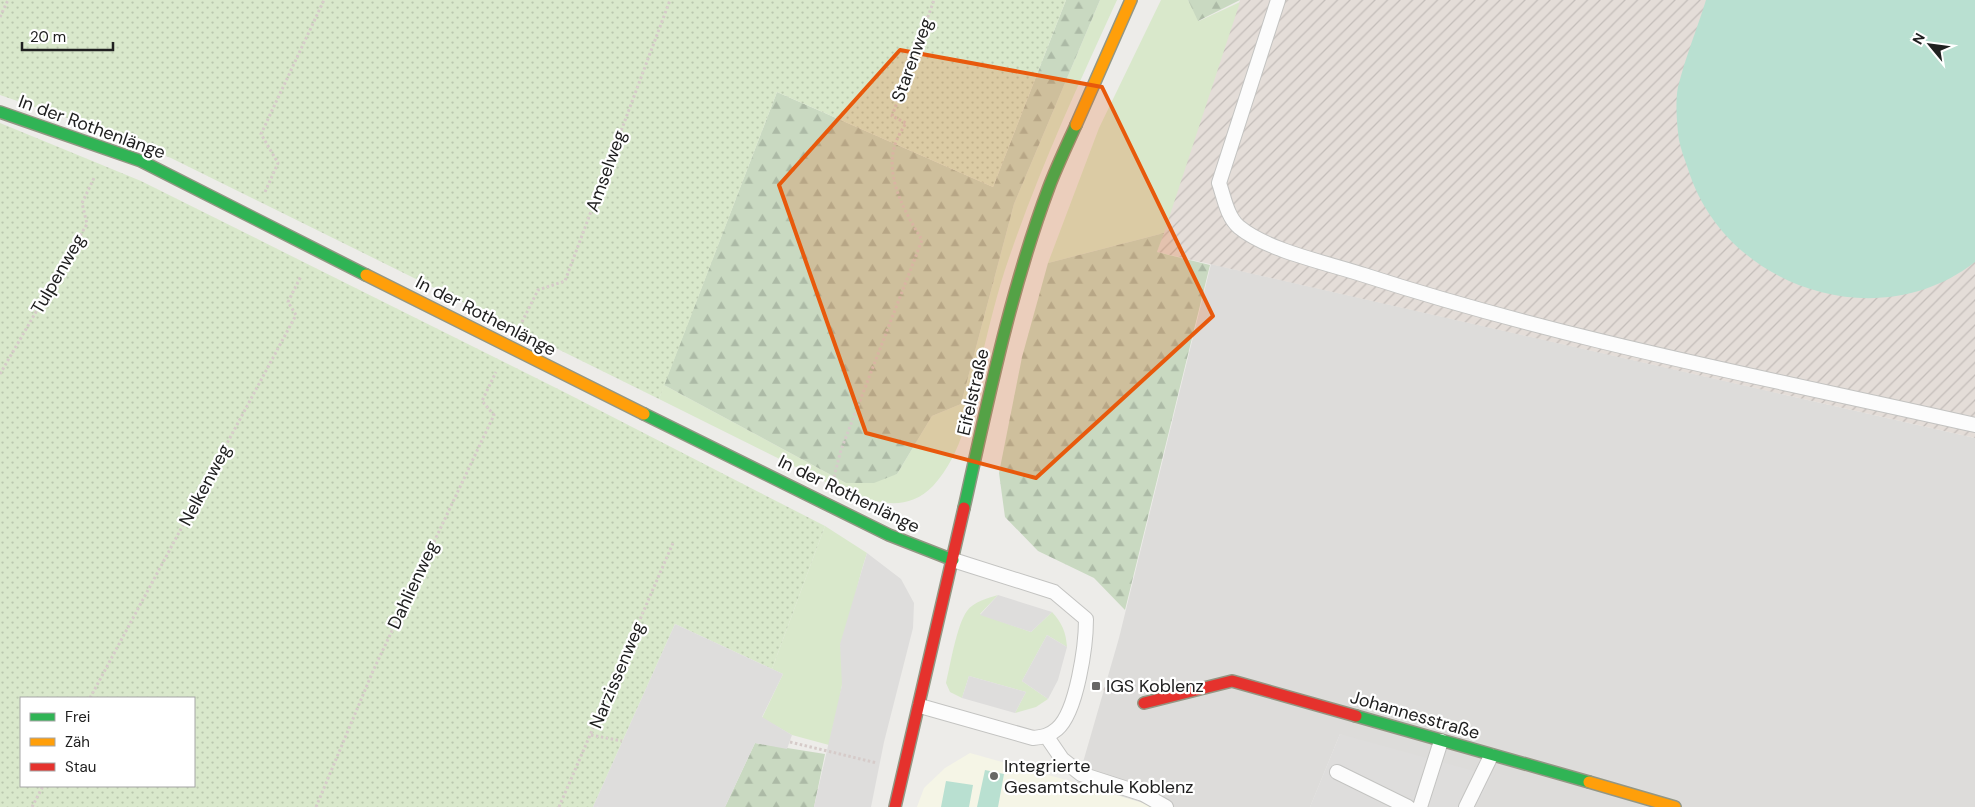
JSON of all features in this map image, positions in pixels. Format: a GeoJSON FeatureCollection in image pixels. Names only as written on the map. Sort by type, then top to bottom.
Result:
{"type":"FeatureCollection","features":[{"type":"Feature","properties":{"kind":"street","name":"Eifelstraße"},"geometry":{"type":"LineString","coordinates":[[895,807],[920,706],[995,371],[1021,272],[1048,187],[1131,0]]}},
{"type":"Feature","properties":{"kind":"street","name":"In der Rothenlänge"},"geometry":{"type":"LineString","coordinates":[[0,112],[141,161],[508,347],[888,535],[953,560]]}},
{"type":"Feature","properties":{"kind":"street","name":"Johannesstraße"},"geometry":{"type":"LineString","coordinates":[[1144,703],[1232,681],[1675,807]]}},
{"type":"Feature","properties":{"kind":"lane"},"geometry":{"type":"LineString","coordinates":[[1278,0],[1220,183],[1226,207],[1238,226],[1262,242],[1390,284],[1580,338],[1975,424]]}},
{"type":"Feature","properties":{"kind":"lane"},"geometry":{"type":"LineString","coordinates":[[920,706],[1033,738],[1047,737],[1059,728],[1069,709],[1082,662],[1086,619],[1054,592],[953,560]]}},
{"type":"Feature","properties":{"kind":"lane"},"geometry":{"type":"LineString","coordinates":[[1047,737],[1062,759],[1081,774],[1143,794],[1166,807]]}},
{"type":"Feature","properties":{"kind":"lane"},"geometry":{"type":"LineString","coordinates":[[1420,807],[1441,740]]}},
{"type":"Feature","properties":{"kind":"lane"},"geometry":{"type":"LineString","coordinates":[[1466,807],[1491,756]]}},
{"type":"Feature","properties":{"kind":"lane"},"geometry":{"type":"LineString","coordinates":[[1337,772],[1408,807]]}},
{"type":"Feature","properties":{"kind":"path"},"geometry":{"type":"LineString","coordinates":[[0,17],[8,0]]}},
{"type":"Feature","properties":{"kind":"path"},"geometry":{"type":"LineString","coordinates":[[263,196],[278,163],[261,134],[324,0]]}},
{"type":"Feature","properties":{"kind":"path","name":"Amselweg"},"geometry":{"type":"LineString","coordinates":[[522,322],[538,290],[566,281],[670,0]]}},
{"type":"Feature","properties":{"kind":"path","name":"Starenweg"},"geometry":{"type":"LineString","coordinates":[[827,504],[841,450],[922,240],[905,212],[894,183],[893,148],[906,123],[892,116],[934,0]]}},
{"type":"Feature","properties":{"kind":"path","name":"Tulpenweg"},"geometry":{"type":"LineString","coordinates":[[0,374],[87,224],[82,203],[98,171]]}},
{"type":"Feature","properties":{"kind":"path","name":"Nelkenweg"},"geometry":{"type":"LineString","coordinates":[[91,697],[296,315],[288,302],[304,271]]}},
{"type":"Feature","properties":{"kind":"path","name":"Dahlienweg"},"geometry":{"type":"LineString","coordinates":[[316,807],[373,671],[494,414],[482,401],[498,368]]}},
{"type":"Feature","properties":{"kind":"path","name":"Narzissenweg"},"geometry":{"type":"LineString","coordinates":[[559,807],[673,543]]}},
{"type":"Feature","properties":{"kind":"path"},"geometry":{"type":"LineString","coordinates":[[591,735],[622,741]]}},
{"type":"Feature","properties":{"kind":"path"},"geometry":{"type":"LineString","coordinates":[[790,742],[879,763]]}},
{"type":"Feature","properties":{"kind":"path"},"geometry":{"type":"LineString","coordinates":[[32,807],[43,787]]}},
{"type":"Feature","properties":{"kind":"highlighted area"},"geometry":{"type":"Polygon","coordinates":[[[900,50],[1102,87],[1213,316],[1036,478],[866,433],[779,185],[900,50]]]}},
{"type":"Feature","properties":{"kind":"shaded area"},"geometry":{"type":"Polygon","coordinates":[[[1240,0],[1975,0],[1975,438],[1157,252],[1240,0]]]}},
{"type":"Feature","properties":{"kind":"shaded area"},"geometry":{"type":"Polygon","coordinates":[[[1211,264],[1975,438],[1975,807],[1476,807],[1340,734],[1310,807],[1156,807],[1077,783],[1119,638],[1211,264]]]}},
{"type":"Feature","properties":{"kind":"shaded area"},"geometry":{"type":"Polygon","coordinates":[[[867,553],[901,579],[914,603],[913,628],[884,742],[871,807],[814,807],[842,685],[840,644],[867,553]]]}},
{"type":"Feature","properties":{"kind":"shaded area"},"geometry":{"type":"Polygon","coordinates":[[[998,595],[1052,612],[1031,632],[980,615],[998,595]]]}},
{"type":"Feature","properties":{"kind":"shaded area"},"geometry":{"type":"Polygon","coordinates":[[[675,624],[783,674],[762,717],[792,735],[787,749],[755,743],[725,807],[593,807],[675,624]]]}},
{"type":"Feature","properties":{"kind":"shaded area"},"geometry":{"type":"Polygon","coordinates":[[[1047,635],[1067,647],[1058,680],[1048,699],[1022,681],[1047,635]]]}},
{"type":"Feature","properties":{"kind":"shaded area"},"geometry":{"type":"Polygon","coordinates":[[[969,676],[1026,692],[1015,713],[962,698],[969,676]]]}},
{"type":"Feature","properties":{"kind":"shaded area"},"geometry":{"type":"Polygon","coordinates":[[[1340,734],[1492,776],[1476,807],[1310,807],[1340,734]]]}},
{"type":"Feature","properties":{"kind":"shaded area","name":"Integrierte Gesamtschule Koblenz"},"geometry":{"type":"Polygon","coordinates":[[[970,753],[1156,807],[917,807],[924,788],[945,768],[970,753]]]}},
{"type":"Feature","properties":{"kind":"green space"},"geometry":{"type":"Polygon","coordinates":[[[0,0],[1066,0],[993,187],[777,92],[659,399],[171,158],[90,126],[0,95],[0,0]]]}},
{"type":"Feature","properties":{"kind":"green space"},"geometry":{"type":"Polygon","coordinates":[[[1066,0],[1100,0],[1014,204],[961,404],[932,416],[897,474],[874,483],[846,483],[664,385],[777,92],[993,187],[1066,0]]]}},
{"type":"Feature","properties":{"kind":"green space"},"geometry":{"type":"Polygon","coordinates":[[[1100,0],[1117,0],[1033,193],[997,297],[969,412],[959,444],[952,459],[933,486],[923,495],[901,503],[889,503],[866,498],[842,490],[659,399],[664,385],[846,483],[897,474],[932,416],[961,404],[1014,204],[1100,0]]]}},
{"type":"Feature","properties":{"kind":"green space"},"geometry":{"type":"Polygon","coordinates":[[[1161,0],[1188,0],[1199,21],[1240,2],[1164,233],[1048,263],[1099,128],[1161,0]]]}},
{"type":"Feature","properties":{"kind":"green space"},"geometry":{"type":"Polygon","coordinates":[[[1188,0],[1240,0],[1198,21],[1188,0]]]}},
{"type":"Feature","properties":{"kind":"green space"},"geometry":{"type":"Polygon","coordinates":[[[1706,0],[1975,0],[1975,262],[1936,285],[1893,296],[1850,297],[1808,288],[1769,270],[1734,244],[1707,210],[1688,169],[1678,134],[1676,106],[1678,87],[1706,0]]]}},
{"type":"Feature","properties":{"kind":"green space"},"geometry":{"type":"Polygon","coordinates":[[[0,123],[141,181],[566,393],[825,526],[772,669],[675,624],[593,807],[0,807],[0,123]]]}},
{"type":"Feature","properties":{"kind":"green space"},"geometry":{"type":"Polygon","coordinates":[[[1164,233],[1157,252],[1210,265],[1125,610],[1094,578],[1038,551],[1005,517],[999,473],[1022,357],[1048,263],[1164,233]]]}},
{"type":"Feature","properties":{"kind":"green space"},"geometry":{"type":"Polygon","coordinates":[[[825,526],[867,553],[854,602],[841,692],[829,745],[792,735],[762,718],[783,674],[772,669],[825,526]]]}},
{"type":"Feature","properties":{"kind":"green space"},"geometry":{"type":"Polygon","coordinates":[[[998,595],[980,614],[1031,632],[1052,612],[1063,628],[1067,647],[1047,635],[1022,681],[1048,699],[1036,707],[1015,713],[1026,692],[969,676],[962,698],[950,692],[946,683],[963,617],[977,603],[998,595]]]}},
{"type":"Feature","properties":{"kind":"green space"},"geometry":{"type":"Polygon","coordinates":[[[755,743],[825,754],[814,807],[725,807],[755,743]]]}},
{"type":"Feature","properties":{"kind":"green space"},"geometry":{"type":"Polygon","coordinates":[[[985,770],[1004,774],[998,807],[977,807],[985,770]]]}},
{"type":"Feature","properties":{"kind":"green space"},"geometry":{"type":"Polygon","coordinates":[[[946,781],[973,785],[969,807],[941,807],[946,781]]]}},
{"type":"Feature","properties":{"kind":"traffic: fast"},"geometry":{"type":"LineString","coordinates":[[0,112],[141,161],[366,275]]}},
{"type":"Feature","properties":{"kind":"traffic: fast"},"geometry":{"type":"LineString","coordinates":[[964,508],[1011,306],[1049,187],[1076,125]]}},
{"type":"Feature","properties":{"kind":"traffic: fast"},"geometry":{"type":"LineString","coordinates":[[644,414],[889,535],[953,560]]}},
{"type":"Feature","properties":{"kind":"traffic: fast"},"geometry":{"type":"LineString","coordinates":[[1356,716],[1589,782]]}},
{"type":"Feature","properties":{"kind":"traffic: slow"},"geometry":{"type":"LineString","coordinates":[[1076,125],[1131,0]]}},
{"type":"Feature","properties":{"kind":"traffic: slow"},"geometry":{"type":"LineString","coordinates":[[366,275],[644,414]]}},
{"type":"Feature","properties":{"kind":"traffic: slow"},"geometry":{"type":"LineString","coordinates":[[1589,782],[1675,807]]}},
{"type":"Feature","properties":{"kind":"traffic: jam"},"geometry":{"type":"LineString","coordinates":[[895,807],[964,508]]}},
{"type":"Feature","properties":{"kind":"traffic: jam"},"geometry":{"type":"LineString","coordinates":[[1144,703],[1232,681],[1356,716]]}},
{"type":"Feature","properties":{"kind":"place","name":"IGS Koblenz"},"geometry":{"type":"Point","coordinates":[1096,686]}},
{"type":"Feature","properties":{"kind":"place","name":"Integrierte Gesamtschule Koblenz"},"geometry":{"type":"Point","coordinates":[994,776]}}]}
